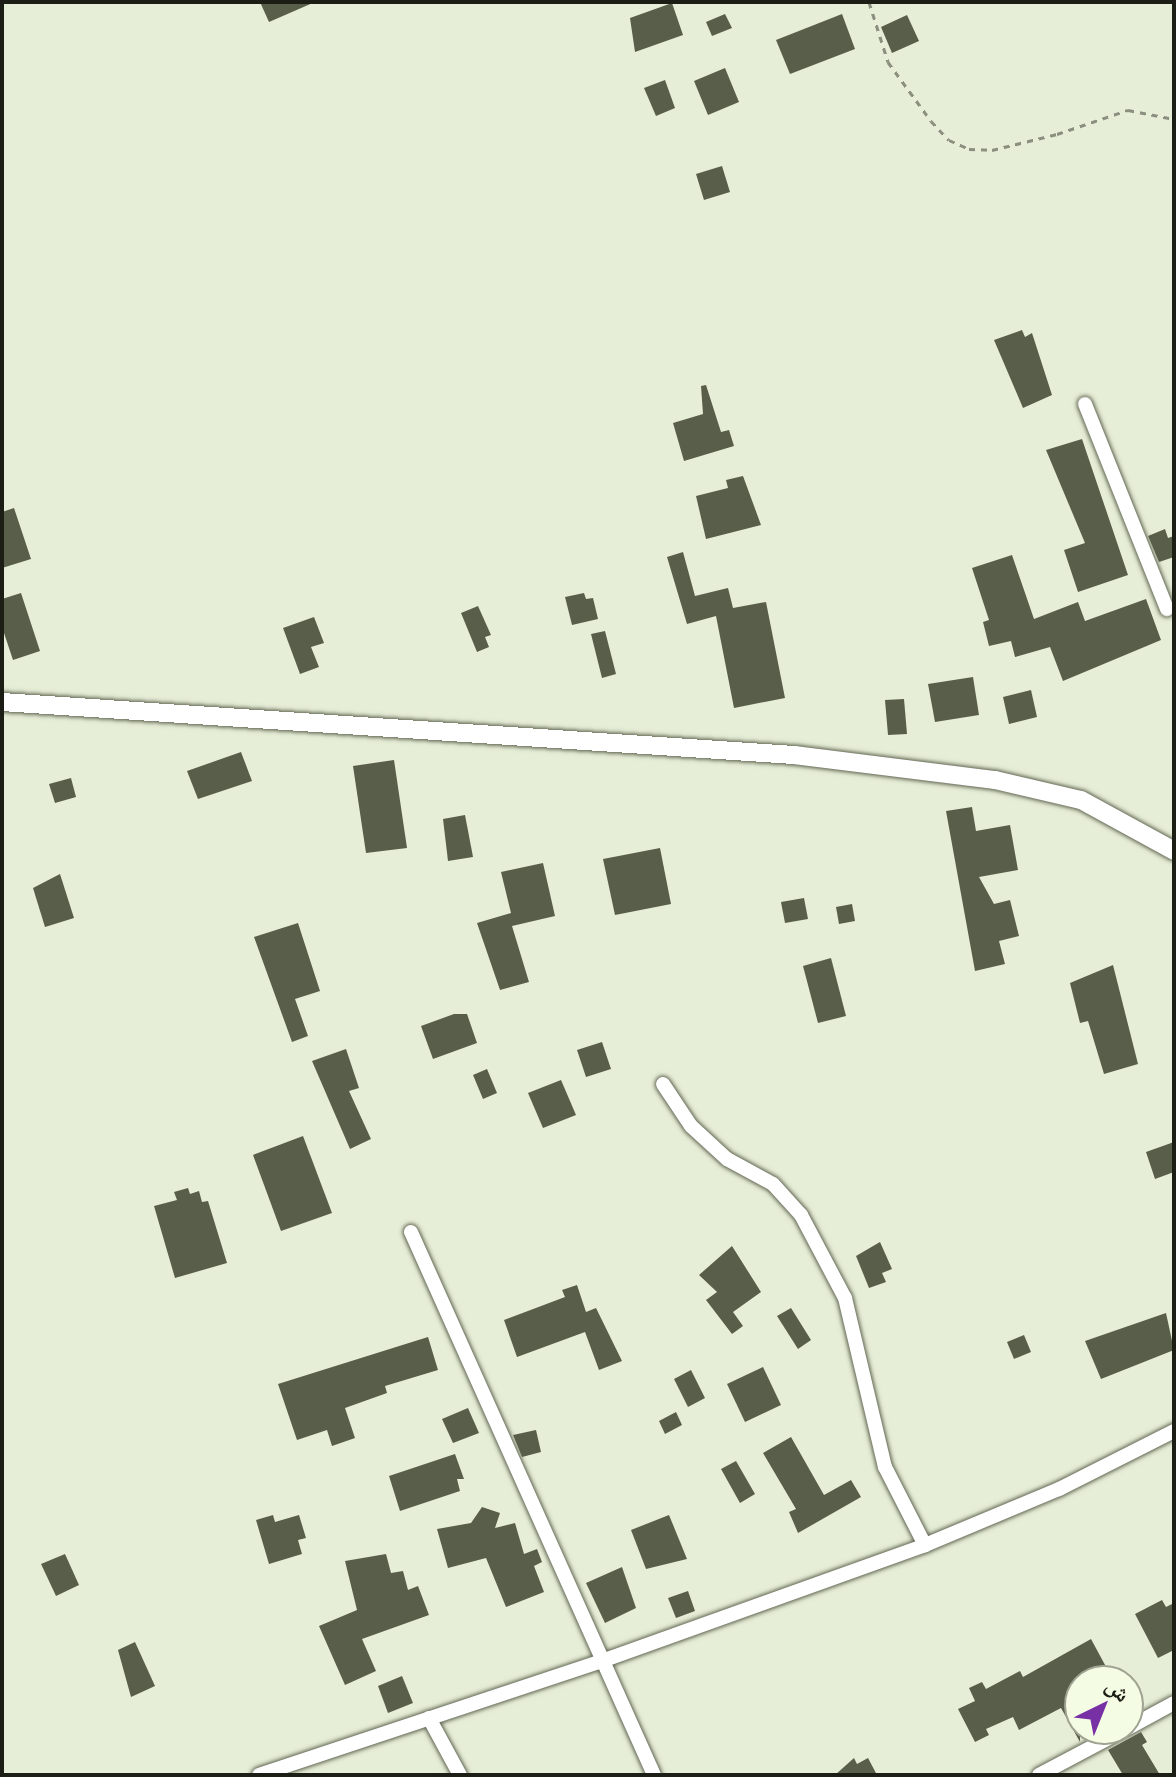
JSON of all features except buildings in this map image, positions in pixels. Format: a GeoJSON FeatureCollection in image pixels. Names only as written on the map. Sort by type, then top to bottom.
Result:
{"type":"FeatureCollection","features":[{"type":"Feature","properties":{"kind":"street"},"geometry":{"type":"LineString","coordinates":[[1085,404],[1174,623]]}},
{"type":"Feature","properties":{"kind":"street"},"geometry":{"type":"LineString","coordinates":[[2,702],[655,744],[932,772],[1081,800],[1174,851]]}},
{"type":"Feature","properties":{"kind":"street"},"geometry":{"type":"LineString","coordinates":[[663,1084],[691,1126],[727,1159],[773,1184],[801,1215],[845,1298],[885,1467],[925,1545]]}},
{"type":"Feature","properties":{"kind":"street"},"geometry":{"type":"LineString","coordinates":[[411,1232],[599,1662],[654,1775]]}},
{"type":"Feature","properties":{"kind":"street"},"geometry":{"type":"LineString","coordinates":[[259,1775],[599,1662],[925,1545],[1059,1489],[1174,1431]]}},
{"type":"Feature","properties":{"kind":"street"},"geometry":{"type":"LineString","coordinates":[[1144,1719],[1174,1703]]}},
{"type":"Feature","properties":{"kind":"street"},"geometry":{"type":"LineString","coordinates":[[429,1718],[460,1775]]}},
{"type":"Feature","properties":{"kind":"street"},"geometry":{"type":"LineString","coordinates":[[1039,1775],[1095,1745]]}},
{"type":"Feature","properties":{"kind":"path"},"geometry":{"type":"LineString","coordinates":[[869,2],[888,62],[931,121],[949,140],[969,149],[992,150],[1057,134],[1128,110],[1174,119]]}}]}
